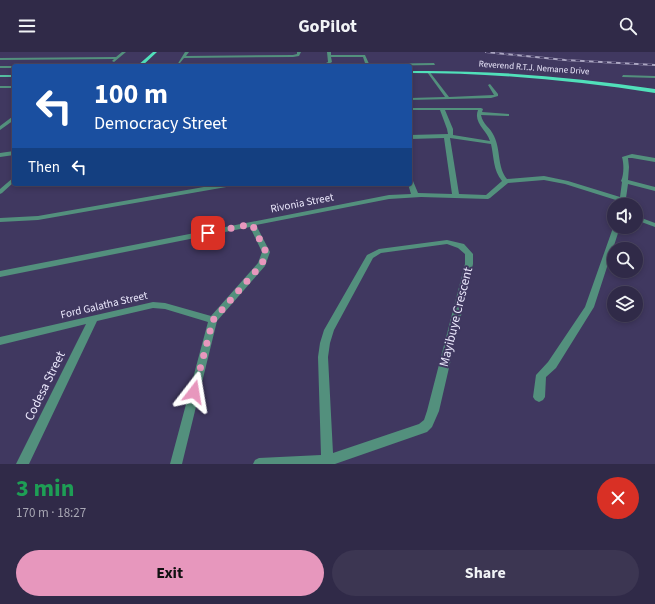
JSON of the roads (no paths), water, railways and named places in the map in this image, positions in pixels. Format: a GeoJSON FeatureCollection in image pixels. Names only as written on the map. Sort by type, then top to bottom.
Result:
{"type":"FeatureCollection","features":[{"type":"Feature","properties":{"kind":"main road"},"geometry":{"type":"LineString","coordinates":[[142,64],[154,52]]}},
{"type":"Feature","properties":{"kind":"main road","name":"Reverend R.T.J. Nemane Drive"},"geometry":{"type":"LineString","coordinates":[[412,72],[485,72],[543,76],[600,82],[655,91]]}},
{"type":"Feature","properties":{"kind":"street"},"geometry":{"type":"LineString","coordinates":[[110,64],[124,52]]}},
{"type":"Feature","properties":{"kind":"street"},"geometry":{"type":"LineString","coordinates":[[178,64],[187,52]]}},
{"type":"Feature","properties":{"kind":"street"},"geometry":{"type":"LineString","coordinates":[[183,58],[291,56],[298,55],[299,52]]}},
{"type":"Feature","properties":{"kind":"street"},"geometry":{"type":"LineString","coordinates":[[325,64],[330,62],[329,54],[364,56],[367,64]]}},
{"type":"Feature","properties":{"kind":"street"},"geometry":{"type":"LineString","coordinates":[[0,58],[6,55]]}},
{"type":"Feature","properties":{"kind":"street"},"geometry":{"type":"LineString","coordinates":[[0,58],[117,58]]}},
{"type":"Feature","properties":{"kind":"street"},"geometry":{"type":"LineString","coordinates":[[0,67],[12,67]]}},
{"type":"Feature","properties":{"kind":"street"},"geometry":{"type":"LineString","coordinates":[[429,72],[448,98]]}},
{"type":"Feature","properties":{"kind":"street"},"geometry":{"type":"LineString","coordinates":[[0,76],[12,76]]}},
{"type":"Feature","properties":{"kind":"street"},"geometry":{"type":"LineString","coordinates":[[622,76],[655,77]]}},
{"type":"Feature","properties":{"kind":"street"},"geometry":{"type":"LineString","coordinates":[[412,99],[494,96],[496,94],[490,85]]}},
{"type":"Feature","properties":{"kind":"street"},"geometry":{"type":"LineString","coordinates":[[0,87],[12,87]]}},
{"type":"Feature","properties":{"kind":"street"},"geometry":{"type":"LineString","coordinates":[[0,93],[12,87]]}},
{"type":"Feature","properties":{"kind":"street"},"geometry":{"type":"LineString","coordinates":[[412,109],[481,109],[480,122],[487,127],[494,143],[498,172],[506,181],[518,178],[544,178],[556,180],[608,198]]}},
{"type":"Feature","properties":{"kind":"street"},"geometry":{"type":"LineString","coordinates":[[442,109],[450,128],[448,150],[456,196]]}},
{"type":"Feature","properties":{"kind":"street"},"geometry":{"type":"LineString","coordinates":[[480,113],[507,115]]}},
{"type":"Feature","properties":{"kind":"street"},"geometry":{"type":"LineString","coordinates":[[0,128],[12,119]]}},
{"type":"Feature","properties":{"kind":"street"},"geometry":{"type":"LineString","coordinates":[[412,137],[449,136],[494,143]]}},
{"type":"Feature","properties":{"kind":"street"},"geometry":{"type":"LineString","coordinates":[[0,155],[12,153]]}},
{"type":"Feature","properties":{"kind":"street"},"geometry":{"type":"LineString","coordinates":[[622,198],[624,181],[628,165],[625,157],[632,156],[655,160]]}},
{"type":"Feature","properties":{"kind":"street"},"geometry":{"type":"LineString","coordinates":[[0,192],[12,181]]}},
{"type":"Feature","properties":{"kind":"street","name":"Rivonia Street"},"geometry":{"type":"LineString","coordinates":[[0,274],[389,197],[415,195],[488,197],[506,181]]}},
{"type":"Feature","properties":{"kind":"street"},"geometry":{"type":"LineString","coordinates":[[624,181],[655,189]]}},
{"type":"Feature","properties":{"kind":"street"},"geometry":{"type":"LineString","coordinates":[[0,220],[38,218],[221,186]]}},
{"type":"Feature","properties":{"kind":"street"},"geometry":{"type":"LineString","coordinates":[[412,186],[415,195]]}},
{"type":"Feature","properties":{"kind":"street"},"geometry":{"type":"LineString","coordinates":[[643,221],[655,225]]}},
{"type":"Feature","properties":{"kind":"street"},"geometry":{"type":"LineString","coordinates":[[176,464],[213,320],[264,259],[266,252],[252,224]]}},
{"type":"Feature","properties":{"kind":"street"},"geometry":{"type":"LineString","coordinates":[[539,397],[541,375],[552,365],[589,307],[614,234]]}},
{"type":"Feature","properties":{"kind":"street","name":"Mayibuye Crescent"},"geometry":{"type":"LineString","coordinates":[[259,464],[327,461],[423,428],[428,423],[433,411],[469,264],[470,258],[465,249],[447,242],[379,251],[370,256],[329,330],[325,343],[323,357],[327,461]]}},
{"type":"Feature","properties":{"kind":"street","name":"Ford Galatha Street"},"geometry":{"type":"LineString","coordinates":[[0,341],[153,305],[165,306],[213,320]]}},
{"type":"Feature","properties":{"kind":"street","name":"Codesa Street"},"geometry":{"type":"LineString","coordinates":[[22,464],[93,320]]}},
{"type":"Feature","properties":{"kind":"lane"},"geometry":{"type":"LineString","coordinates":[[412,65],[434,64]]}},
{"type":"Feature","properties":{"kind":"railway"},"geometry":{"type":"LineString","coordinates":[[486,52],[565,60],[655,65]]}}]}
